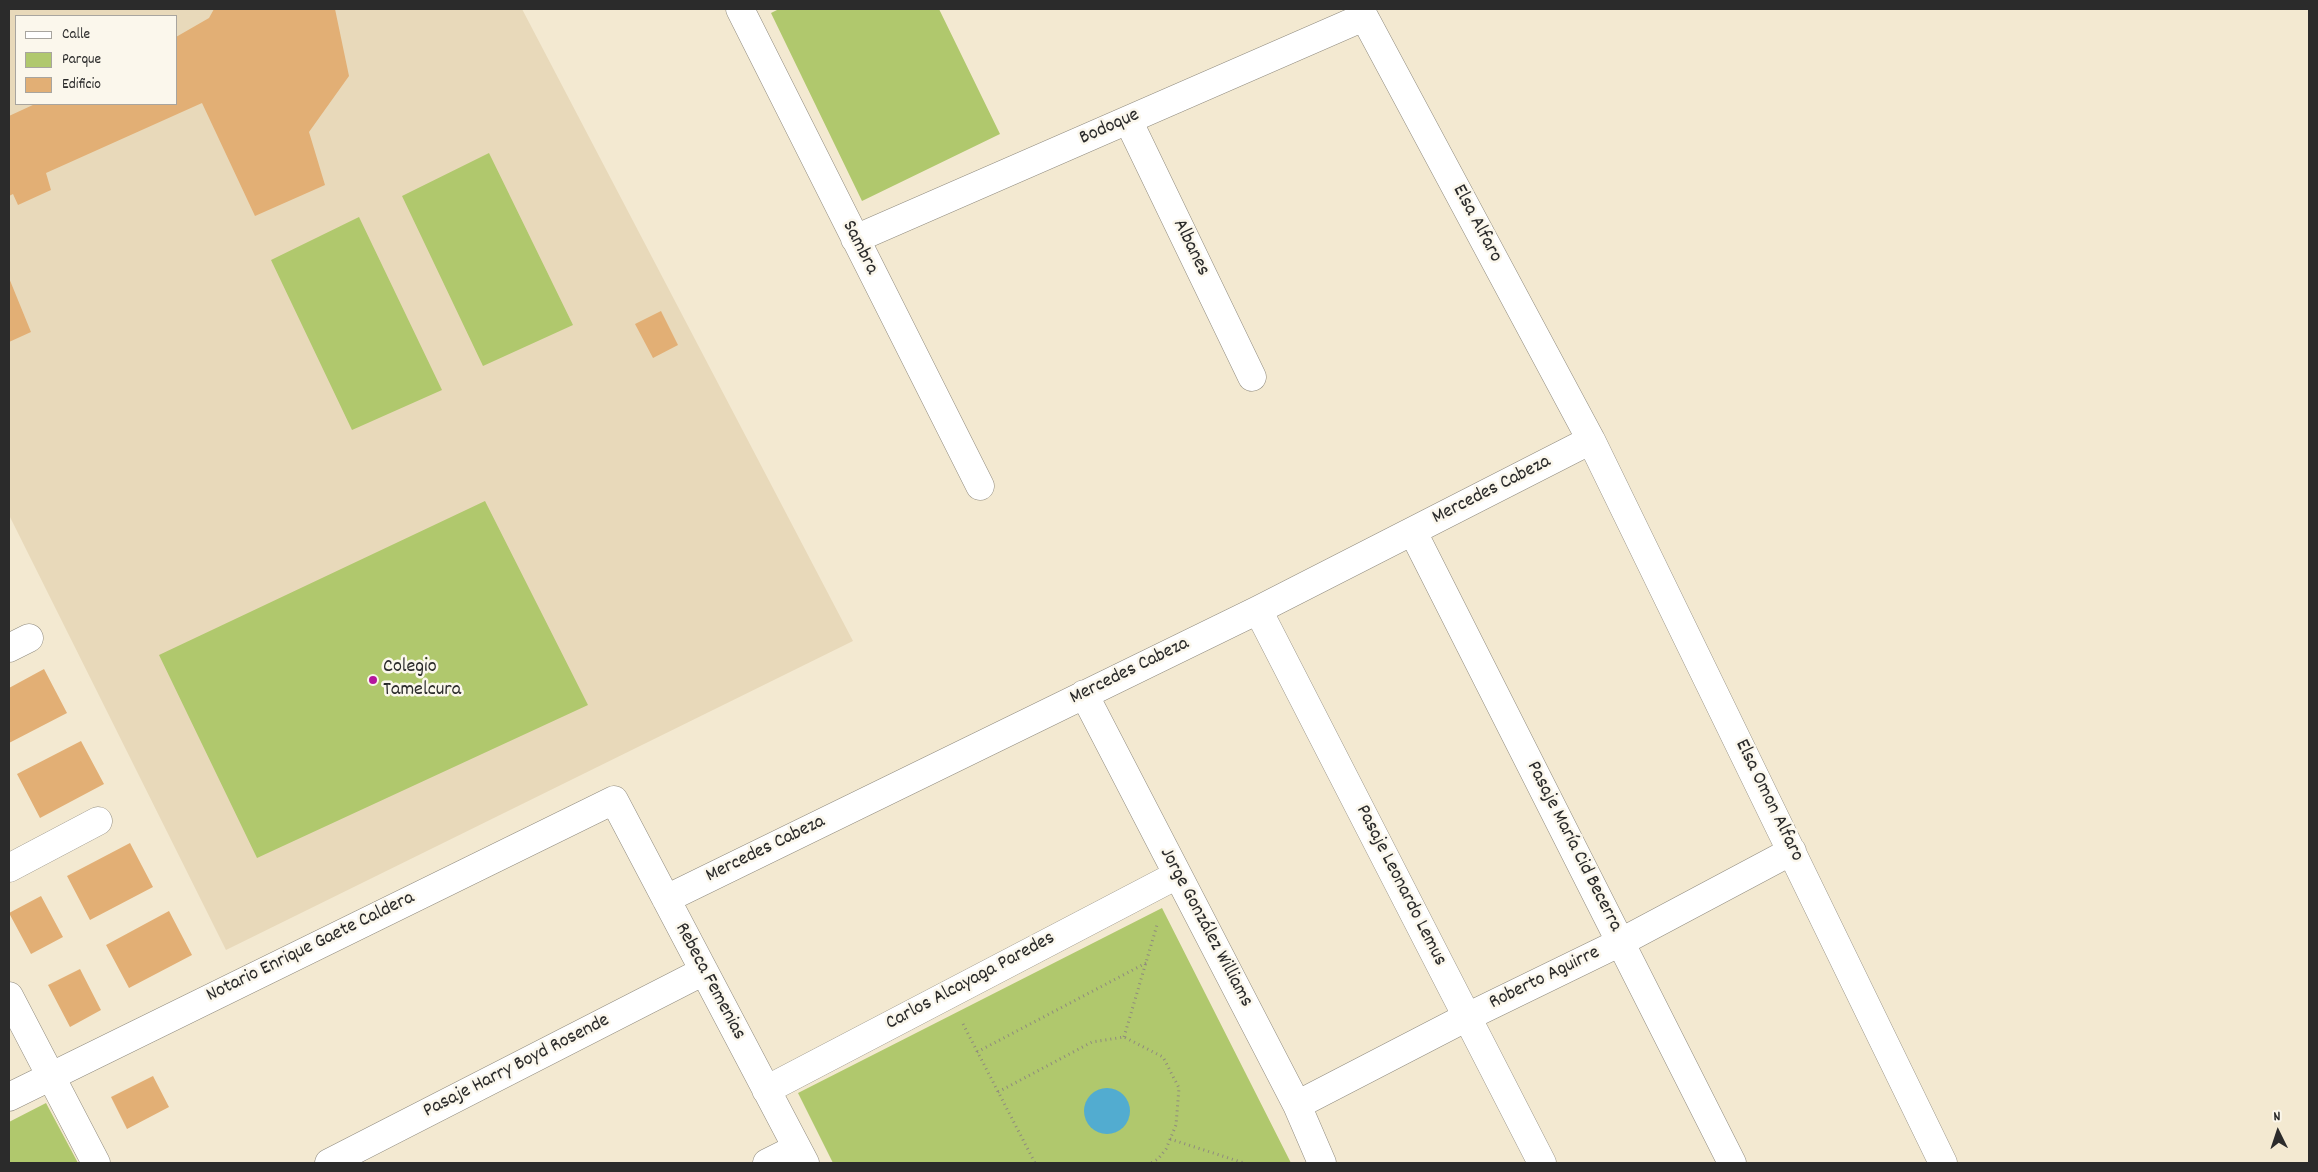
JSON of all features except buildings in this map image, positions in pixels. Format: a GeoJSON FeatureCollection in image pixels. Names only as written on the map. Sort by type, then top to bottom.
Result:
{"type":"FeatureCollection","features":[{"type":"Feature","properties":{"kind":"street","name":"Sambra"},"geometry":{"type":"LineString","coordinates":[[740,9],[980,486]]}},
{"type":"Feature","properties":{"kind":"street","name":"Bodoque"},"geometry":{"type":"LineString","coordinates":[[855,239],[1128,120],[1362,13]]}},
{"type":"Feature","properties":{"kind":"street","name":"Elsa Alfaro"},"geometry":{"type":"LineString","coordinates":[[1362,13],[1591,440]]}},
{"type":"Feature","properties":{"kind":"street","name":"Albanes"},"geometry":{"type":"LineString","coordinates":[[1128,120],[1252,377]]}},
{"type":"Feature","properties":{"kind":"street","name":"Mercedes Cabeza"},"geometry":{"type":"LineString","coordinates":[[666,899],[1258,610],[1591,440]]}},
{"type":"Feature","properties":{"kind":"street","name":"Elsa Omon Alfaro"},"geometry":{"type":"LineString","coordinates":[[1591,440],[1943,1163]]}},
{"type":"Feature","properties":{"kind":"street","name":"Pasaje María Cid Becerra"},"geometry":{"type":"LineString","coordinates":[[1413,532],[1622,942],[1732,1163]]}},
{"type":"Feature","properties":{"kind":"street","name":"Pasaje Leonardo Lemus"},"geometry":{"type":"LineString","coordinates":[[1258,610],[1542,1163]]}},
{"type":"Feature","properties":{"kind":"street","name":"Jorge González Williams"},"geometry":{"type":"LineString","coordinates":[[1084,694],[1297,1105],[1322,1163]]}},
{"type":"Feature","properties":{"kind":"street","name":"Rebeca Femenias"},"geometry":{"type":"LineString","coordinates":[[614,800],[801,1156]]}},
{"type":"Feature","properties":{"kind":"street","name":"Notario Enrique Gaete Caldera"},"geometry":{"type":"LineString","coordinates":[[9,1097],[50,1075],[614,800]]}},
{"type":"Feature","properties":{"kind":"street"},"geometry":{"type":"LineString","coordinates":[[9,868],[98,821]]}},
{"type":"Feature","properties":{"kind":"street","name":"Roberto Aguirre"},"geometry":{"type":"LineString","coordinates":[[1297,1105],[1467,1017],[1622,942],[1792,851]]}},
{"type":"Feature","properties":{"kind":"street","name":"Carlos Alcayaga Paredes"},"geometry":{"type":"LineString","coordinates":[[766,1090],[1177,875]]}},
{"type":"Feature","properties":{"kind":"street","name":"Pasaje Harry Boyd Rosende"},"geometry":{"type":"LineString","coordinates":[[329,1163],[704,971]]}},
{"type":"Feature","properties":{"kind":"street"},"geometry":{"type":"LineString","coordinates":[[9,996],[96,1163]]}},
{"type":"Feature","properties":{"kind":"street"},"geometry":{"type":"LineString","coordinates":[[767,1163],[801,1156]]}},
{"type":"Feature","properties":{"kind":"path"},"geometry":{"type":"LineString","coordinates":[[1124,1037],[1162,908],[1177,875]]}},
{"type":"Feature","properties":{"kind":"path"},"geometry":{"type":"LineString","coordinates":[[977,1052],[1146,964]]}},
{"type":"Feature","properties":{"kind":"path"},"geometry":{"type":"LineString","coordinates":[[947,995],[1035,1163]]}},
{"type":"Feature","properties":{"kind":"path"},"geometry":{"type":"LineString","coordinates":[[998,1092],[1092,1042],[1124,1037],[1163,1057],[1179,1088],[1176,1125],[1158,1159],[1150,1163]]}},
{"type":"Feature","properties":{"kind":"path"},"geometry":{"type":"LineString","coordinates":[[1170,1139],[1240,1163]]}},
{"type":"Feature","properties":{"kind":"shaded area","name":"Colegio Tamelcura"},"geometry":{"type":"Polygon","coordinates":[[[9,9],[522,9],[853,641],[226,950],[9,515],[9,9]]]}},
{"type":"Feature","properties":{"kind":"green space"},"geometry":{"type":"Polygon","coordinates":[[[779,9],[939,9],[1000,134],[862,201],[771,13],[779,9]]]}},
{"type":"Feature","properties":{"kind":"green space"},"geometry":{"type":"Polygon","coordinates":[[[489,153],[573,325],[483,366],[402,196],[489,153]]]}},
{"type":"Feature","properties":{"kind":"green space"},"geometry":{"type":"Polygon","coordinates":[[[359,217],[442,390],[352,430],[271,260],[359,217]]]}},
{"type":"Feature","properties":{"kind":"green space","name":"Colegio Tamelcura"},"geometry":{"type":"Polygon","coordinates":[[[485,501],[588,705],[257,858],[159,655],[485,501]]]}},
{"type":"Feature","properties":{"kind":"green space"},"geometry":{"type":"Polygon","coordinates":[[[1162,908],[1291,1163],[833,1163],[798,1093],[1162,908]]]}},
{"type":"Feature","properties":{"kind":"green space"},"geometry":{"type":"Polygon","coordinates":[[[46,1103],[78,1163],[9,1163],[9,1122],[46,1103]]]}},
{"type":"Feature","properties":{"kind":"water"},"geometry":{"type":"Polygon","coordinates":[[[1107,1088],[1120,1092],[1126,1098],[1130,1111],[1126,1124],[1120,1130],[1107,1134],[1094,1130],[1088,1124],[1084,1111],[1088,1098],[1094,1092],[1107,1088]]]}},
{"type":"Feature","properties":{"kind":"place","name":"Colegio Tamelcura"},"geometry":{"type":"Point","coordinates":[373,680]}}]}
